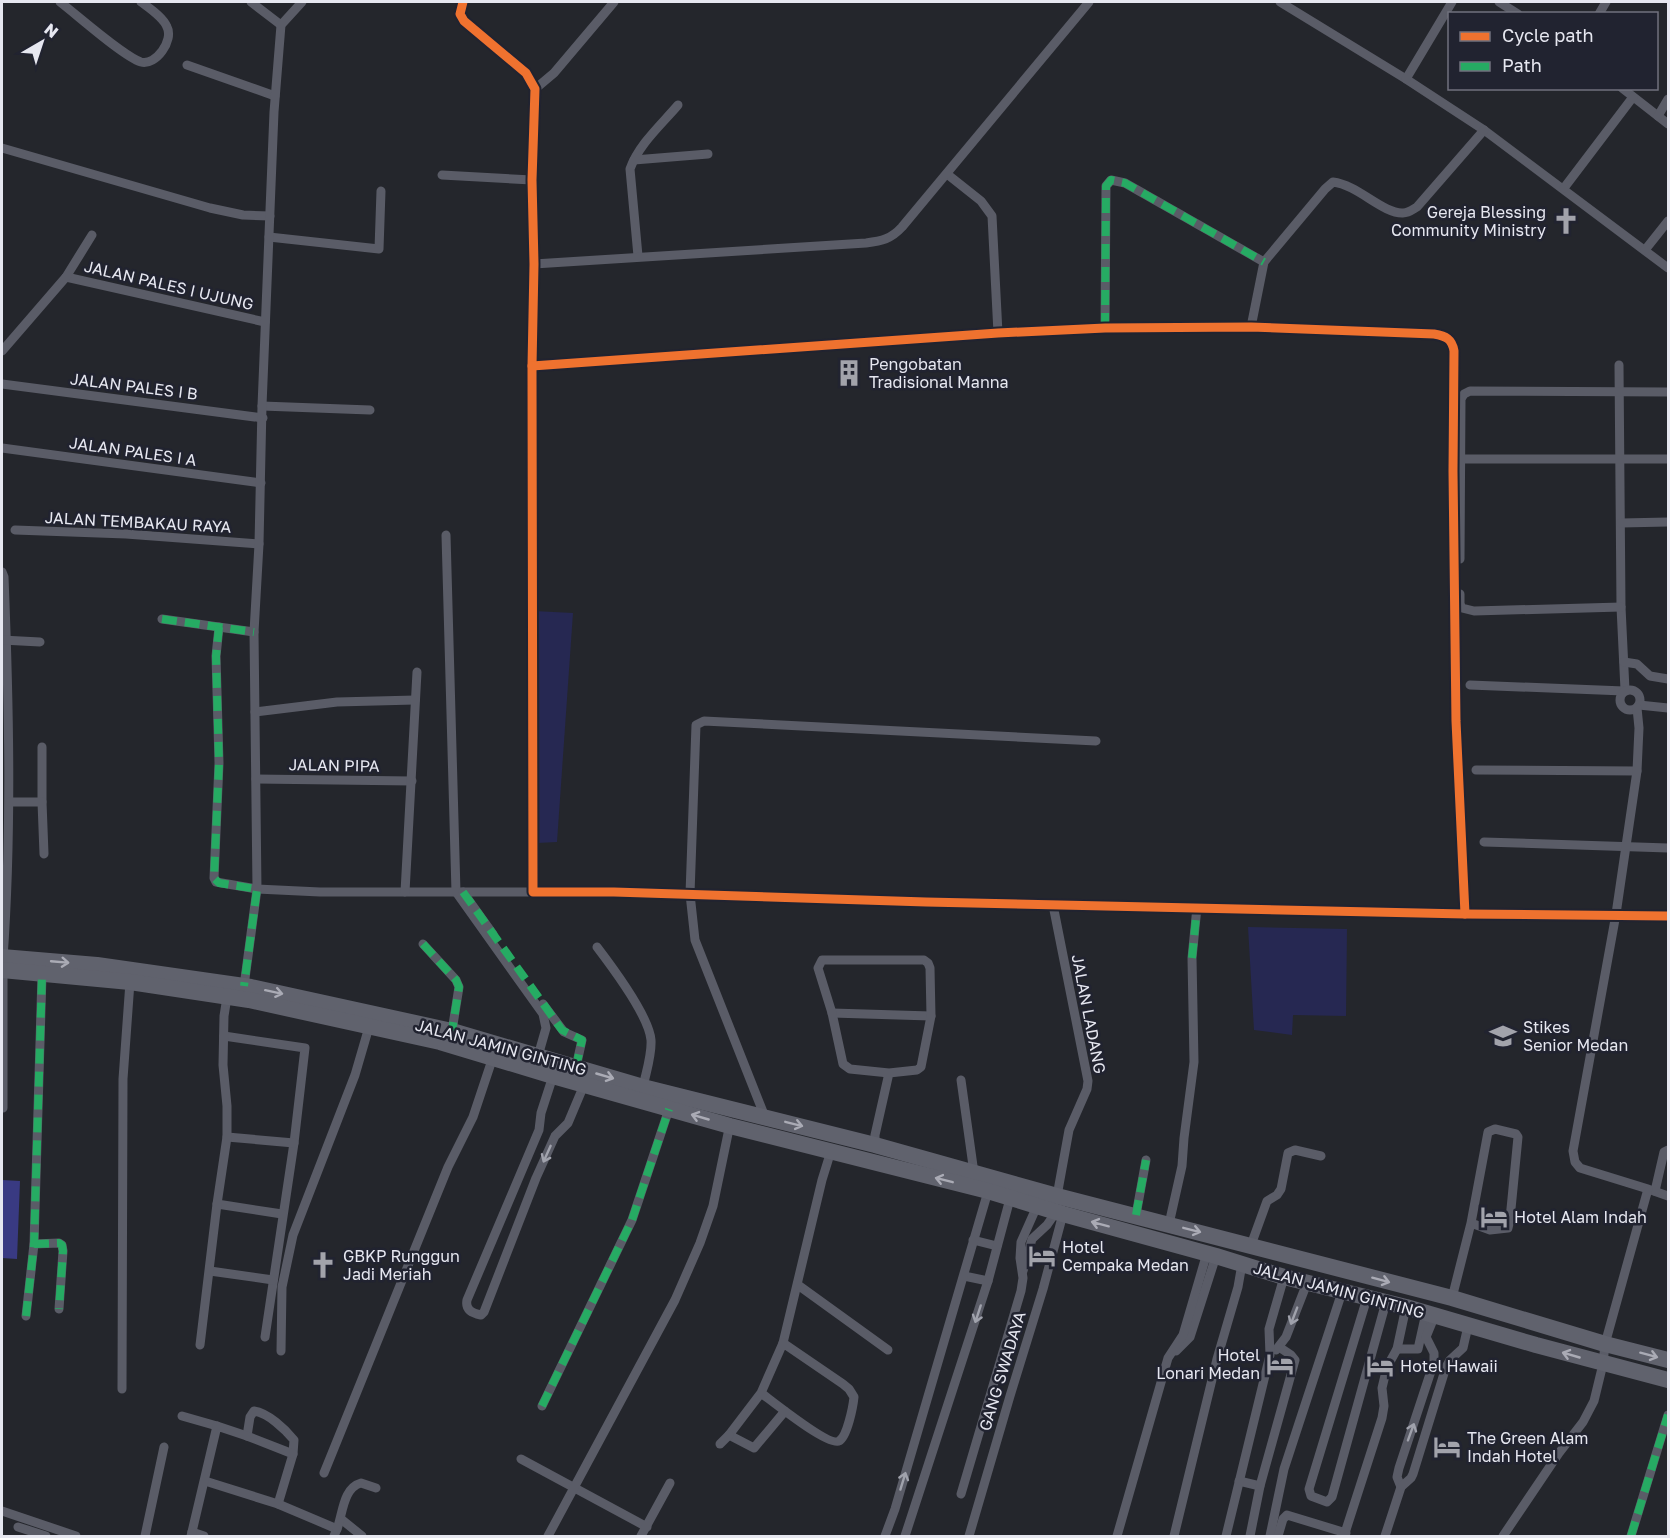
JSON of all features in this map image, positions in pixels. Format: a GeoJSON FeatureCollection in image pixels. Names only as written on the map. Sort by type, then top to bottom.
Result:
{"type":"FeatureCollection","features":[{"type":"Feature","properties":{"kind":"highway","name":"JALAN JAMIN GINTING"},"geometry":{"type":"LineString","coordinates":[[2,964],[42,975],[130,982],[227,997],[248,991],[369,1027],[440,1042],[584,1086],[730,1126],[831,1151],[990,1184],[1284,1277],[1406,1307],[1603,1364],[1668,1380]]}},
{"type":"Feature","properties":{"kind":"highway","name":"JALAN JAMIN GINTING"},"geometry":{"type":"LineString","coordinates":[[2,964],[97,965],[248,991],[452,1031],[643,1087],[875,1145],[974,1173],[990,1184]]}},
{"type":"Feature","properties":{"kind":"highway","name":"JALAN JAMIN GINTING"},"geometry":{"type":"LineString","coordinates":[[1012,1191],[1037,1206],[1136,1215],[1452,1298],[1605,1344],[1668,1360]]}},
{"type":"Feature","properties":{"kind":"street"},"geometry":{"type":"LineString","coordinates":[[60,2],[123,51],[141,62],[147,62],[163,50],[169,36],[168,27],[141,2]]}},
{"type":"Feature","properties":{"kind":"street"},"geometry":{"type":"LineString","coordinates":[[251,2],[281,25]]}},
{"type":"Feature","properties":{"kind":"street"},"geometry":{"type":"LineString","coordinates":[[248,991],[257,889],[254,632],[275,96],[281,25],[302,2]]}},
{"type":"Feature","properties":{"kind":"street"},"geometry":{"type":"LineString","coordinates":[[463,2],[460,14],[464,21],[526,73],[535,89],[532,180],[534,264],[532,366],[533,892]]}},
{"type":"Feature","properties":{"kind":"street"},"geometry":{"type":"LineString","coordinates":[[535,89],[554,73],[614,2]]}},
{"type":"Feature","properties":{"kind":"street"},"geometry":{"type":"LineString","coordinates":[[534,264],[884,241],[892,238],[1089,2]]}},
{"type":"Feature","properties":{"kind":"street"},"geometry":{"type":"LineString","coordinates":[[1280,2],[1484,130],[1668,268]]}},
{"type":"Feature","properties":{"kind":"street"},"geometry":{"type":"LineString","coordinates":[[1406,79],[1452,2]]}},
{"type":"Feature","properties":{"kind":"street"},"geometry":{"type":"LineString","coordinates":[[1500,2],[1515,12]]}},
{"type":"Feature","properties":{"kind":"street"},"geometry":{"type":"LineString","coordinates":[[187,65],[275,96]]}},
{"type":"Feature","properties":{"kind":"street"},"geometry":{"type":"LineString","coordinates":[[1624,90],[1668,124]]}},
{"type":"Feature","properties":{"kind":"street"},"geometry":{"type":"LineString","coordinates":[[1564,188],[1633,98]]}},
{"type":"Feature","properties":{"kind":"street"},"geometry":{"type":"LineString","coordinates":[[1658,116],[1668,99]]}},
{"type":"Feature","properties":{"kind":"street"},"geometry":{"type":"LineString","coordinates":[[638,256],[630,170],[646,141],[678,105]]}},
{"type":"Feature","properties":{"kind":"street"},"geometry":{"type":"LineString","coordinates":[[1251,327],[1264,262],[1333,182],[1345,183],[1395,212],[1409,212],[1417,207],[1484,130]]}},
{"type":"Feature","properties":{"kind":"street"},"geometry":{"type":"LineString","coordinates":[[2,148],[210,208],[243,215],[270,216]]}},
{"type":"Feature","properties":{"kind":"street"},"geometry":{"type":"LineString","coordinates":[[634,160],[708,154]]}},
{"type":"Feature","properties":{"kind":"street"},"geometry":{"type":"LineString","coordinates":[[947,174],[981,201],[992,216],[998,333]]}},
{"type":"Feature","properties":{"kind":"street"},"geometry":{"type":"LineString","coordinates":[[442,175],[532,180]]}},
{"type":"Feature","properties":{"kind":"street"},"geometry":{"type":"LineString","coordinates":[[1106,328],[1106,186],[1111,180],[1125,183],[1264,262]]}},
{"type":"Feature","properties":{"kind":"street"},"geometry":{"type":"LineString","coordinates":[[269,237],[379,249],[381,191]]}},
{"type":"Feature","properties":{"kind":"street"},"geometry":{"type":"LineString","coordinates":[[1645,249],[1668,221]]}},
{"type":"Feature","properties":{"kind":"street"},"geometry":{"type":"LineString","coordinates":[[2,351],[66,277],[92,235]]}},
{"type":"Feature","properties":{"kind":"street","name":"JALAN PALES I UJUNG"},"geometry":{"type":"LineString","coordinates":[[66,277],[265,322]]}},
{"type":"Feature","properties":{"kind":"street"},"geometry":{"type":"LineString","coordinates":[[532,366],[998,333],[1106,328],[1251,327],[1434,334],[1446,337],[1453,343],[1456,721],[1465,914]]}},
{"type":"Feature","properties":{"kind":"street"},"geometry":{"type":"LineString","coordinates":[[1619,365],[1625,691],[1620,699],[1623,707],[1631,710],[1638,707],[1668,708]]}},
{"type":"Feature","properties":{"kind":"street","name":"JALAN PALES I B"},"geometry":{"type":"LineString","coordinates":[[2,384],[263,418]]}},
{"type":"Feature","properties":{"kind":"street"},"geometry":{"type":"LineString","coordinates":[[1622,607],[1474,611],[1462,608],[1460,598],[1461,399],[1467,391],[1668,392]]}},
{"type":"Feature","properties":{"kind":"street"},"geometry":{"type":"LineString","coordinates":[[262,406],[370,410]]}},
{"type":"Feature","properties":{"kind":"street","name":"JALAN PALES I A"},"geometry":{"type":"LineString","coordinates":[[2,448],[261,483]]}},
{"type":"Feature","properties":{"kind":"street"},"geometry":{"type":"LineString","coordinates":[[1460,459],[1668,459]]}},
{"type":"Feature","properties":{"kind":"street"},"geometry":{"type":"LineString","coordinates":[[1622,523],[1668,522]]}},
{"type":"Feature","properties":{"kind":"street","name":"JALAN TEMBAKAU RAYA"},"geometry":{"type":"LineString","coordinates":[[15,530],[126,534],[259,544]]}},
{"type":"Feature","properties":{"kind":"street"},"geometry":{"type":"LineString","coordinates":[[446,535],[460,892],[543,1014],[546,1028],[538,1056]]}},
{"type":"Feature","properties":{"kind":"street"},"geometry":{"type":"LineString","coordinates":[[2,572],[4,577],[5,777],[10,802],[9,876],[2,964],[3,1107]]}},
{"type":"Feature","properties":{"kind":"street"},"geometry":{"type":"LineString","coordinates":[[162,619],[254,632]]}},
{"type":"Feature","properties":{"kind":"street"},"geometry":{"type":"LineString","coordinates":[[219,627],[216,656],[219,763],[214,878],[219,884],[257,889],[320,892],[579,891],[1465,914],[1668,916]]}},
{"type":"Feature","properties":{"kind":"street"},"geometry":{"type":"LineString","coordinates":[[4,640],[40,642]]}},
{"type":"Feature","properties":{"kind":"street"},"geometry":{"type":"LineString","coordinates":[[1624,663],[1637,664],[1650,676],[1668,679]]}},
{"type":"Feature","properties":{"kind":"street"},"geometry":{"type":"LineString","coordinates":[[405,892],[417,672]]}},
{"type":"Feature","properties":{"kind":"street"},"geometry":{"type":"LineString","coordinates":[[1470,685],[1631,690],[1638,693],[1641,698],[1638,707],[1637,771],[1616,914],[1574,1145],[1574,1156],[1580,1168],[1668,1196]]}},
{"type":"Feature","properties":{"kind":"street"},"geometry":{"type":"LineString","coordinates":[[255,712],[337,702],[416,700]]}},
{"type":"Feature","properties":{"kind":"street"},"geometry":{"type":"LineString","coordinates":[[765,1117],[695,940],[690,894],[695,728],[700,722],[1096,741]]}},
{"type":"Feature","properties":{"kind":"street"},"geometry":{"type":"LineString","coordinates":[[42,747],[44,854]]}},
{"type":"Feature","properties":{"kind":"street"},"geometry":{"type":"LineString","coordinates":[[1476,770],[1637,771]]}},
{"type":"Feature","properties":{"kind":"street","name":"JALAN PIPA"},"geometry":{"type":"LineString","coordinates":[[256,779],[412,781]]}},
{"type":"Feature","properties":{"kind":"street"},"geometry":{"type":"LineString","coordinates":[[10,802],[42,802]]}},
{"type":"Feature","properties":{"kind":"street"},"geometry":{"type":"LineString","coordinates":[[1484,843],[1668,848]]}},
{"type":"Feature","properties":{"kind":"street"},"geometry":{"type":"LineString","coordinates":[[460,892],[562,1030],[582,1040],[576,1067]]}},
{"type":"Feature","properties":{"kind":"street","name":"JALAN LADANG"},"geometry":{"type":"LineString","coordinates":[[1053,904],[1088,1081],[1087,1089],[1069,1130],[1059,1207]]}},
{"type":"Feature","properties":{"kind":"street"},"geometry":{"type":"LineString","coordinates":[[1169,1224],[1182,1166],[1194,1062],[1192,958],[1197,907]]}},
{"type":"Feature","properties":{"kind":"street"},"geometry":{"type":"LineString","coordinates":[[423,944],[456,980],[459,987],[452,1031]]}},
{"type":"Feature","properties":{"kind":"street"},"geometry":{"type":"LineString","coordinates":[[597,947],[641,1012],[649,1029],[651,1043],[643,1087]]}},
{"type":"Feature","properties":{"kind":"street"},"geometry":{"type":"LineString","coordinates":[[822,960],[924,960],[928,963],[931,1016],[920,1069],[890,1073],[850,1069],[844,1066],[832,1013],[818,968],[822,960]]}},
{"type":"Feature","properties":{"kind":"street"},"geometry":{"type":"LineString","coordinates":[[26,1316],[34,1244],[42,975]]}},
{"type":"Feature","properties":{"kind":"street"},"geometry":{"type":"LineString","coordinates":[[122,1389],[123,1079],[130,982]]}},
{"type":"Feature","properties":{"kind":"street"},"geometry":{"type":"LineString","coordinates":[[200,1345],[227,1137],[228,1106],[223,1065],[227,997]]}},
{"type":"Feature","properties":{"kind":"street"},"geometry":{"type":"LineString","coordinates":[[832,1013],[931,1016]]}},
{"type":"Feature","properties":{"kind":"street"},"geometry":{"type":"LineString","coordinates":[[281,1351],[282,1287],[293,1235],[355,1075],[369,1027]]}},
{"type":"Feature","properties":{"kind":"street"},"geometry":{"type":"LineString","coordinates":[[224,1036],[305,1048],[294,1143],[265,1337]]}},
{"type":"Feature","properties":{"kind":"street"},"geometry":{"type":"LineString","coordinates":[[324,1473],[448,1167],[473,1117],[493,1058]]}},
{"type":"Feature","properties":{"kind":"street"},"geometry":{"type":"LineString","coordinates":[[875,1145],[875,1135],[890,1073]]}},
{"type":"Feature","properties":{"kind":"street"},"geometry":{"type":"LineString","coordinates":[[553,1076],[541,1113],[539,1130],[467,1300],[468,1309],[471,1312],[483,1314],[536,1178],[555,1136],[568,1124],[584,1086]]}},
{"type":"Feature","properties":{"kind":"street"},"geometry":{"type":"LineString","coordinates":[[961,1080],[974,1173]]}},
{"type":"Feature","properties":{"kind":"street"},"geometry":{"type":"LineString","coordinates":[[542,1406],[632,1220],[669,1109]]}},
{"type":"Feature","properties":{"kind":"street"},"geometry":{"type":"LineString","coordinates":[[548,1536],[675,1300],[700,1243],[713,1206],[735,1109]]}},
{"type":"Feature","properties":{"kind":"street"},"geometry":{"type":"LineString","coordinates":[[1452,1298],[1471,1223],[1488,1132],[1492,1129],[1516,1134],[1518,1137],[1508,1228],[1490,1230],[1471,1223]]}},
{"type":"Feature","properties":{"kind":"street"},"geometry":{"type":"LineString","coordinates":[[539,1130],[555,1136]]}},
{"type":"Feature","properties":{"kind":"street"},"geometry":{"type":"LineString","coordinates":[[227,1137],[294,1143]]}},
{"type":"Feature","properties":{"kind":"street"},"geometry":{"type":"LineString","coordinates":[[1251,1245],[1267,1201],[1281,1190],[1288,1153],[1295,1150],[1321,1156]]}},
{"type":"Feature","properties":{"kind":"street"},"geometry":{"type":"LineString","coordinates":[[1503,1536],[1558,1454],[1583,1422],[1594,1401],[1603,1364],[1605,1344],[1664,1152],[1668,1150]]}},
{"type":"Feature","properties":{"kind":"street"},"geometry":{"type":"LineString","coordinates":[[720,1444],[760,1393],[783,1342],[831,1151]]}},
{"type":"Feature","properties":{"kind":"street"},"geometry":{"type":"LineString","coordinates":[[1136,1215],[1146,1160]]}},
{"type":"Feature","properties":{"kind":"street"},"geometry":{"type":"LineString","coordinates":[[522,1173],[536,1178]]}},
{"type":"Feature","properties":{"kind":"street"},"geometry":{"type":"LineString","coordinates":[[885,1536],[895,1509],[990,1184]]}},
{"type":"Feature","properties":{"kind":"street"},"geometry":{"type":"LineString","coordinates":[[905,1536],[988,1281],[1012,1191]]}},
{"type":"Feature","properties":{"kind":"street"},"geometry":{"type":"LineString","coordinates":[[217,1204],[282,1214]]}},
{"type":"Feature","properties":{"kind":"street"},"geometry":{"type":"LineString","coordinates":[[508,1204],[524,1210]]}},
{"type":"Feature","properties":{"kind":"street"},"geometry":{"type":"LineString","coordinates":[[961,1494],[1023,1278],[1020,1258],[1021,1242],[1037,1206]]}},
{"type":"Feature","properties":{"kind":"street"},"geometry":{"type":"LineString","coordinates":[[1023,1271],[1032,1239],[1059,1207]]}},
{"type":"Feature","properties":{"kind":"street","name":"GANG SWADAYA"},"geometry":{"type":"LineString","coordinates":[[969,1536],[1043,1289],[1059,1207]]}},
{"type":"Feature","properties":{"kind":"street"},"geometry":{"type":"LineString","coordinates":[[493,1238],[510,1245]]}},
{"type":"Feature","properties":{"kind":"street"},"geometry":{"type":"LineString","coordinates":[[973,1240],[998,1246]]}},
{"type":"Feature","properties":{"kind":"street"},"geometry":{"type":"LineString","coordinates":[[34,1244],[59,1243],[62,1245],[59,1309]]}},
{"type":"Feature","properties":{"kind":"street"},"geometry":{"type":"LineString","coordinates":[[1117,1536],[1168,1358],[1190,1337],[1212,1254]]}},
{"type":"Feature","properties":{"kind":"street"},"geometry":{"type":"LineString","coordinates":[[1174,1536],[1242,1264]]}},
{"type":"Feature","properties":{"kind":"street"},"geometry":{"type":"LineString","coordinates":[[481,1269],[499,1276]]}},
{"type":"Feature","properties":{"kind":"street"},"geometry":{"type":"LineString","coordinates":[[210,1271],[273,1280]]}},
{"type":"Feature","properties":{"kind":"street"},"geometry":{"type":"LineString","coordinates":[[964,1276],[988,1281]]}},
{"type":"Feature","properties":{"kind":"street"},"geometry":{"type":"LineString","coordinates":[[1226,1536],[1269,1355],[1269,1329],[1284,1277]]}},
{"type":"Feature","properties":{"kind":"street"},"geometry":{"type":"LineString","coordinates":[[1269,1355],[1286,1337],[1307,1283]]}},
{"type":"Feature","properties":{"kind":"street"},"geometry":{"type":"LineString","coordinates":[[798,1284],[888,1350]]}},
{"type":"Feature","properties":{"kind":"street"},"geometry":{"type":"LineString","coordinates":[[1270,1536],[1284,1469],[1342,1292]]}},
{"type":"Feature","properties":{"kind":"street"},"geometry":{"type":"LineString","coordinates":[[1367,1298],[1309,1490],[1311,1496],[1327,1502],[1332,1497],[1386,1302]]}},
{"type":"Feature","properties":{"kind":"street"},"geometry":{"type":"LineString","coordinates":[[1278,1536],[1283,1519],[1287,1515],[1345,1535],[1382,1418],[1384,1406],[1382,1388],[1387,1367],[1397,1348],[1406,1307]]}},
{"type":"Feature","properties":{"kind":"street"},"geometry":{"type":"LineString","coordinates":[[1397,1348],[1418,1349],[1431,1314]]}},
{"type":"Feature","properties":{"kind":"street"},"geometry":{"type":"LineString","coordinates":[[1401,1487],[1397,1477],[1427,1387],[1434,1358],[1426,1337],[1431,1314]]}},
{"type":"Feature","properties":{"kind":"street"},"geometry":{"type":"LineString","coordinates":[[1385,1536],[1401,1487],[1411,1478],[1448,1363],[1463,1348],[1468,1326]]}},
{"type":"Feature","properties":{"kind":"street"},"geometry":{"type":"LineString","coordinates":[[1269,1329],[1286,1337]]}},
{"type":"Feature","properties":{"kind":"street"},"geometry":{"type":"LineString","coordinates":[[760,1393],[830,1442],[839,1442],[845,1436],[854,1397],[849,1389],[783,1342]]}},
{"type":"Feature","properties":{"kind":"street"},"geometry":{"type":"LineString","coordinates":[[1250,1536],[1260,1486],[1295,1360],[1279,1347]]}},
{"type":"Feature","properties":{"kind":"street"},"geometry":{"type":"LineString","coordinates":[[1427,1387],[1439,1391]]}},
{"type":"Feature","properties":{"kind":"street"},"geometry":{"type":"LineString","coordinates":[[247,1436],[250,1417],[254,1411],[259,1411],[292,1437],[295,1443],[278,1504]]}},
{"type":"Feature","properties":{"kind":"street"},"geometry":{"type":"LineString","coordinates":[[729,1435],[754,1448],[785,1411]]}},
{"type":"Feature","properties":{"kind":"street"},"geometry":{"type":"LineString","coordinates":[[1632,1536],[1668,1415]]}},
{"type":"Feature","properties":{"kind":"street"},"geometry":{"type":"LineString","coordinates":[[182,1416],[247,1436],[293,1454]]}},
{"type":"Feature","properties":{"kind":"street"},"geometry":{"type":"LineString","coordinates":[[204,1536],[191,1534],[217,1426]]}},
{"type":"Feature","properties":{"kind":"street"},"geometry":{"type":"LineString","coordinates":[[145,1536],[164,1447]]}},
{"type":"Feature","properties":{"kind":"street"},"geometry":{"type":"LineString","coordinates":[[1403,1455],[1417,1461]]}},
{"type":"Feature","properties":{"kind":"street"},"geometry":{"type":"LineString","coordinates":[[521,1459],[647,1527]]}},
{"type":"Feature","properties":{"kind":"street"},"geometry":{"type":"LineString","coordinates":[[205,1481],[278,1504],[362,1536]]}},
{"type":"Feature","properties":{"kind":"street"},"geometry":{"type":"LineString","coordinates":[[1239,1481],[1260,1486]]}},
{"type":"Feature","properties":{"kind":"street"},"geometry":{"type":"LineString","coordinates":[[337,1528],[347,1494],[352,1488],[361,1483],[376,1488]]}},
{"type":"Feature","properties":{"kind":"street"},"geometry":{"type":"LineString","coordinates":[[641,1536],[670,1483]]}},
{"type":"Feature","properties":{"kind":"street"},"geometry":{"type":"LineString","coordinates":[[2,1511],[76,1536]]}},
{"type":"Feature","properties":{"kind":"street"},"geometry":{"type":"LineString","coordinates":[[18,1527],[45,1536]]}},
{"type":"Feature","properties":{"kind":"shaded area"},"geometry":{"type":"Polygon","coordinates":[[[534,611],[573,613],[557,842],[537,843],[534,611]]]}},
{"type":"Feature","properties":{"kind":"shaded area"},"geometry":{"type":"Polygon","coordinates":[[[1248,927],[1347,929],[1346,1016],[1293,1015],[1292,1035],[1254,1030],[1248,927]]]}},
{"type":"Feature","properties":{"kind":"shaded area"},"geometry":{"type":"Polygon","coordinates":[[[2,1180],[20,1181],[17,1259],[2,1258],[2,1180]]]}},
{"type":"Feature","properties":{"kind":"marked path"},"geometry":{"type":"LineString","coordinates":[[1105,328],[1106,186],[1111,180],[1125,183],[1264,262]]}},
{"type":"Feature","properties":{"kind":"marked path"},"geometry":{"type":"LineString","coordinates":[[162,619],[254,632]]}},
{"type":"Feature","properties":{"kind":"marked path"},"geometry":{"type":"LineString","coordinates":[[219,627],[216,656],[219,763],[214,878],[219,883],[257,889],[244,986]]}},
{"type":"Feature","properties":{"kind":"marked path"},"geometry":{"type":"LineString","coordinates":[[463,892],[562,1030],[582,1040],[576,1067]]}},
{"type":"Feature","properties":{"kind":"marked path"},"geometry":{"type":"LineString","coordinates":[[1192,958],[1197,907]]}},
{"type":"Feature","properties":{"kind":"marked path"},"geometry":{"type":"LineString","coordinates":[[423,944],[456,980],[459,987],[452,1031]]}},
{"type":"Feature","properties":{"kind":"marked path"},"geometry":{"type":"LineString","coordinates":[[26,1316],[34,1244],[42,975]]}},
{"type":"Feature","properties":{"kind":"marked path"},"geometry":{"type":"LineString","coordinates":[[542,1406],[632,1220],[669,1109]]}},
{"type":"Feature","properties":{"kind":"marked path"},"geometry":{"type":"LineString","coordinates":[[1136,1215],[1146,1160]]}},
{"type":"Feature","properties":{"kind":"marked path"},"geometry":{"type":"LineString","coordinates":[[34,1244],[59,1243],[62,1245],[59,1309]]}},
{"type":"Feature","properties":{"kind":"marked path"},"geometry":{"type":"LineString","coordinates":[[1631,1536],[1668,1415]]}},
{"type":"Feature","properties":{"kind":"cycle path"},"geometry":{"type":"LineString","coordinates":[[463,2],[460,14],[464,21],[526,73],[535,89],[532,180],[534,264],[532,366],[533,892],[614,892],[926,902],[1465,914],[1668,916]]}},
{"type":"Feature","properties":{"kind":"cycle path"},"geometry":{"type":"LineString","coordinates":[[532,366],[998,333],[1105,328],[1251,327],[1434,334],[1445,337],[1452,344],[1454,351],[1456,721],[1465,914]]}},
{"type":"Feature","properties":{"kind":"place","name":"Gereja Blessing Community Ministry"},"geometry":{"type":"Point","coordinates":[1566,221]}},
{"type":"Feature","properties":{"kind":"place","name":"Pengobatan Tradisional Manna"},"geometry":{"type":"Point","coordinates":[849,373]}},
{"type":"Feature","properties":{"kind":"place","name":"Stikes Senior Medan"},"geometry":{"type":"Point","coordinates":[1503,1036]}},
{"type":"Feature","properties":{"kind":"place","name":"Hotel Alam Indah"},"geometry":{"type":"Point","coordinates":[1494,1217]}},
{"type":"Feature","properties":{"kind":"place","name":"Hotel Cempaka Medan"},"geometry":{"type":"Point","coordinates":[1042,1256]}},
{"type":"Feature","properties":{"kind":"place","name":"GBKP Runggun Jadi Meriah"},"geometry":{"type":"Point","coordinates":[323,1265]}},
{"type":"Feature","properties":{"kind":"place","name":"Hotel Lonari Medan"},"geometry":{"type":"Point","coordinates":[1280,1364]}},
{"type":"Feature","properties":{"kind":"place","name":"Hotel Hawaii"},"geometry":{"type":"Point","coordinates":[1380,1366]}},
{"type":"Feature","properties":{"kind":"place","name":"The Green Alam Indah Hotel"},"geometry":{"type":"Point","coordinates":[1447,1447]}}]}
